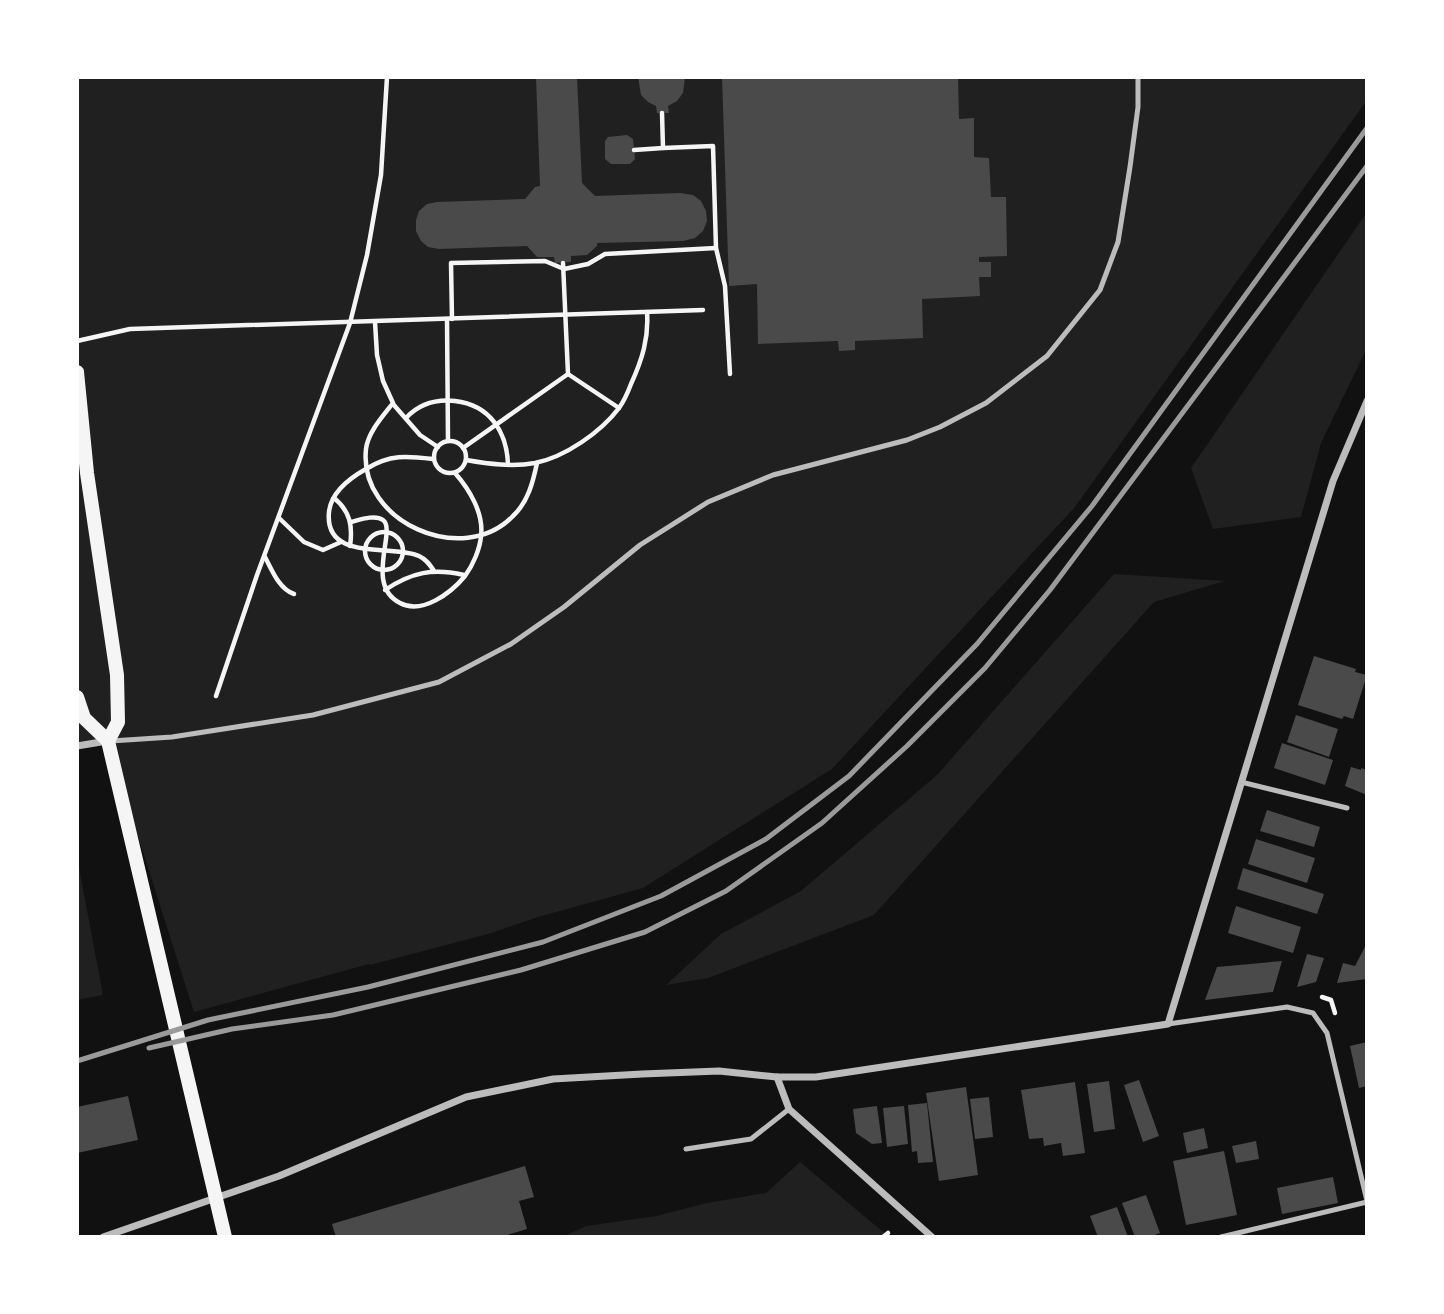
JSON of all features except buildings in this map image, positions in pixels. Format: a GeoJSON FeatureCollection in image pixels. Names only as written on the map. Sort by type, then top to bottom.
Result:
{"type":"FeatureCollection","features":[{"type":"Feature","properties":{"kind":"main road"},"geometry":{"type":"LineString","coordinates":[[77,372],[87,473],[117,675],[118,722],[108,741]]}},
{"type":"Feature","properties":{"kind":"main road"},"geometry":{"type":"LineString","coordinates":[[77,697],[84,718],[108,741],[225,1237]]}},
{"type":"Feature","properties":{"kind":"street"},"geometry":{"type":"LineString","coordinates":[[103,1237],[279,1176],[466,1097],[553,1079],[719,1072],[816,1077],[1168,1024],[1334,481],[1367,401]]}},
{"type":"Feature","properties":{"kind":"street"},"geometry":{"type":"LineString","coordinates":[[77,746],[108,741]]}},
{"type":"Feature","properties":{"kind":"street"},"geometry":{"type":"LineString","coordinates":[[777,1077],[789,1109],[932,1237]]}},
{"type":"Feature","properties":{"kind":"lane"},"geometry":{"type":"LineString","coordinates":[[108,741],[172,737],[313,715],[439,682],[511,644],[564,607],[640,545],[708,502],[773,475],[907,440],[986,404],[1047,356],[1100,290],[1118,242],[1138,107],[1138,77]]}},
{"type":"Feature","properties":{"kind":"lane"},"geometry":{"type":"LineString","coordinates":[[1241,782],[1347,808]]}},
{"type":"Feature","properties":{"kind":"lane"},"geometry":{"type":"LineString","coordinates":[[1168,1024],[1287,1007],[1313,1013],[1327,1032],[1367,1201],[1221,1237]]}},
{"type":"Feature","properties":{"kind":"lane"},"geometry":{"type":"LineString","coordinates":[[686,1149],[751,1139],[789,1109]]}},
{"type":"Feature","properties":{"kind":"path"},"geometry":{"type":"LineString","coordinates":[[216,696],[350,323],[367,255],[381,175],[387,77]]}},
{"type":"Feature","properties":{"kind":"path"},"geometry":{"type":"LineString","coordinates":[[662,113],[663,148]]}},
{"type":"Feature","properties":{"kind":"path"},"geometry":{"type":"LineString","coordinates":[[634,150],[713,146],[716,248],[725,286],[730,374]]}},
{"type":"Feature","properties":{"kind":"path"},"geometry":{"type":"LineString","coordinates":[[448,441],[451,263],[545,261],[564,269],[588,264],[605,254],[716,248]]}},
{"type":"Feature","properties":{"kind":"path"},"geometry":{"type":"LineString","coordinates":[[563,262],[568,374]]}},
{"type":"Feature","properties":{"kind":"path"},"geometry":{"type":"LineString","coordinates":[[77,341],[130,330],[703,310]]}},
{"type":"Feature","properties":{"kind":"path"},"geometry":{"type":"LineString","coordinates":[[466,460],[508,466],[537,463],[572,449],[597,430],[619,408],[642,361],[648,331],[647,312]]}},
{"type":"Feature","properties":{"kind":"path"},"geometry":{"type":"LineString","coordinates":[[374,322],[383,381],[393,403],[420,435],[438,447]]}},
{"type":"Feature","properties":{"kind":"path"},"geometry":{"type":"LineString","coordinates":[[568,374],[619,408]]}},
{"type":"Feature","properties":{"kind":"path"},"geometry":{"type":"LineString","coordinates":[[463,448],[568,374]]}},
{"type":"Feature","properties":{"kind":"path"},"geometry":{"type":"LineString","coordinates":[[406,418],[413,410],[436,400],[468,402],[482,409],[496,424],[508,452],[508,466]]}},
{"type":"Feature","properties":{"kind":"path"},"geometry":{"type":"LineString","coordinates":[[393,403],[377,423],[366,447],[366,468],[373,489],[389,511],[410,527],[430,535],[454,539],[481,536],[494,531],[516,514],[525,500],[534,480],[537,463]]}},
{"type":"Feature","properties":{"kind":"path"},"geometry":{"type":"LineString","coordinates":[[448,441],[463,448],[466,460],[462,468],[450,474],[441,471],[433,459],[438,447],[448,441]]}},
{"type":"Feature","properties":{"kind":"path"},"geometry":{"type":"LineString","coordinates":[[433,459],[394,457],[366,468],[347,481],[334,498],[329,519],[331,529],[341,542],[350,546],[421,556],[434,571]]}},
{"type":"Feature","properties":{"kind":"path"},"geometry":{"type":"LineString","coordinates":[[351,522],[379,518],[386,523],[383,569],[385,590],[397,603],[409,607],[426,604],[449,591],[465,575],[481,536],[481,521],[475,505],[466,486],[455,473]]}},
{"type":"Feature","properties":{"kind":"path"},"geometry":{"type":"LineString","coordinates":[[334,498],[346,510],[351,522],[350,546]]}},
{"type":"Feature","properties":{"kind":"path"},"geometry":{"type":"LineString","coordinates":[[279,518],[304,542],[323,550],[341,542]]}},
{"type":"Feature","properties":{"kind":"path"},"geometry":{"type":"LineString","coordinates":[[386,532],[397,537],[403,553],[400,561],[391,569],[378,569],[368,561],[365,548],[374,534],[386,532]]}},
{"type":"Feature","properties":{"kind":"path"},"geometry":{"type":"LineString","coordinates":[[264,557],[282,586],[294,594]]}},
{"type":"Feature","properties":{"kind":"path"},"geometry":{"type":"LineString","coordinates":[[385,590],[405,578],[434,571],[465,575]]}},
{"type":"Feature","properties":{"kind":"shaded area"},"geometry":{"type":"Polygon","coordinates":[[[77,77],[1367,77],[1367,100],[1075,507],[832,769],[643,888],[488,934],[194,1012],[108,742],[77,746],[77,77]]]}},
{"type":"Feature","properties":{"kind":"shaded area"},"geometry":{"type":"Polygon","coordinates":[[[1367,212],[1367,348],[1321,443],[1301,517],[1213,529],[1191,468],[1367,212]]]}},
{"type":"Feature","properties":{"kind":"shaded area"},"geometry":{"type":"Polygon","coordinates":[[[1114,574],[1225,581],[1154,602],[874,915],[708,978],[666,985],[721,934],[801,891],[937,775],[1114,574]]]}},
{"type":"Feature","properties":{"kind":"shaded area"},"geometry":{"type":"Polygon","coordinates":[[[77,857],[103,995],[77,1000],[77,857]]]}},
{"type":"Feature","properties":{"kind":"shaded area"},"geometry":{"type":"Polygon","coordinates":[[[800,1162],[889,1237],[562,1237],[586,1226],[656,1216],[707,1203],[766,1193],[800,1162]]]}},
{"type":"Feature","properties":{"kind":"railway"},"geometry":{"type":"LineString","coordinates":[[77,1061],[208,1020],[368,987],[543,942],[661,896],[766,839],[849,776],[977,644],[1092,506],[1367,128]]}},
{"type":"Feature","properties":{"kind":"railway"},"geometry":{"type":"LineString","coordinates":[[149,1048],[232,1029],[333,1015],[521,970],[645,932],[726,891],[822,823],[907,746],[985,668],[1050,590],[1367,166]]}}]}
